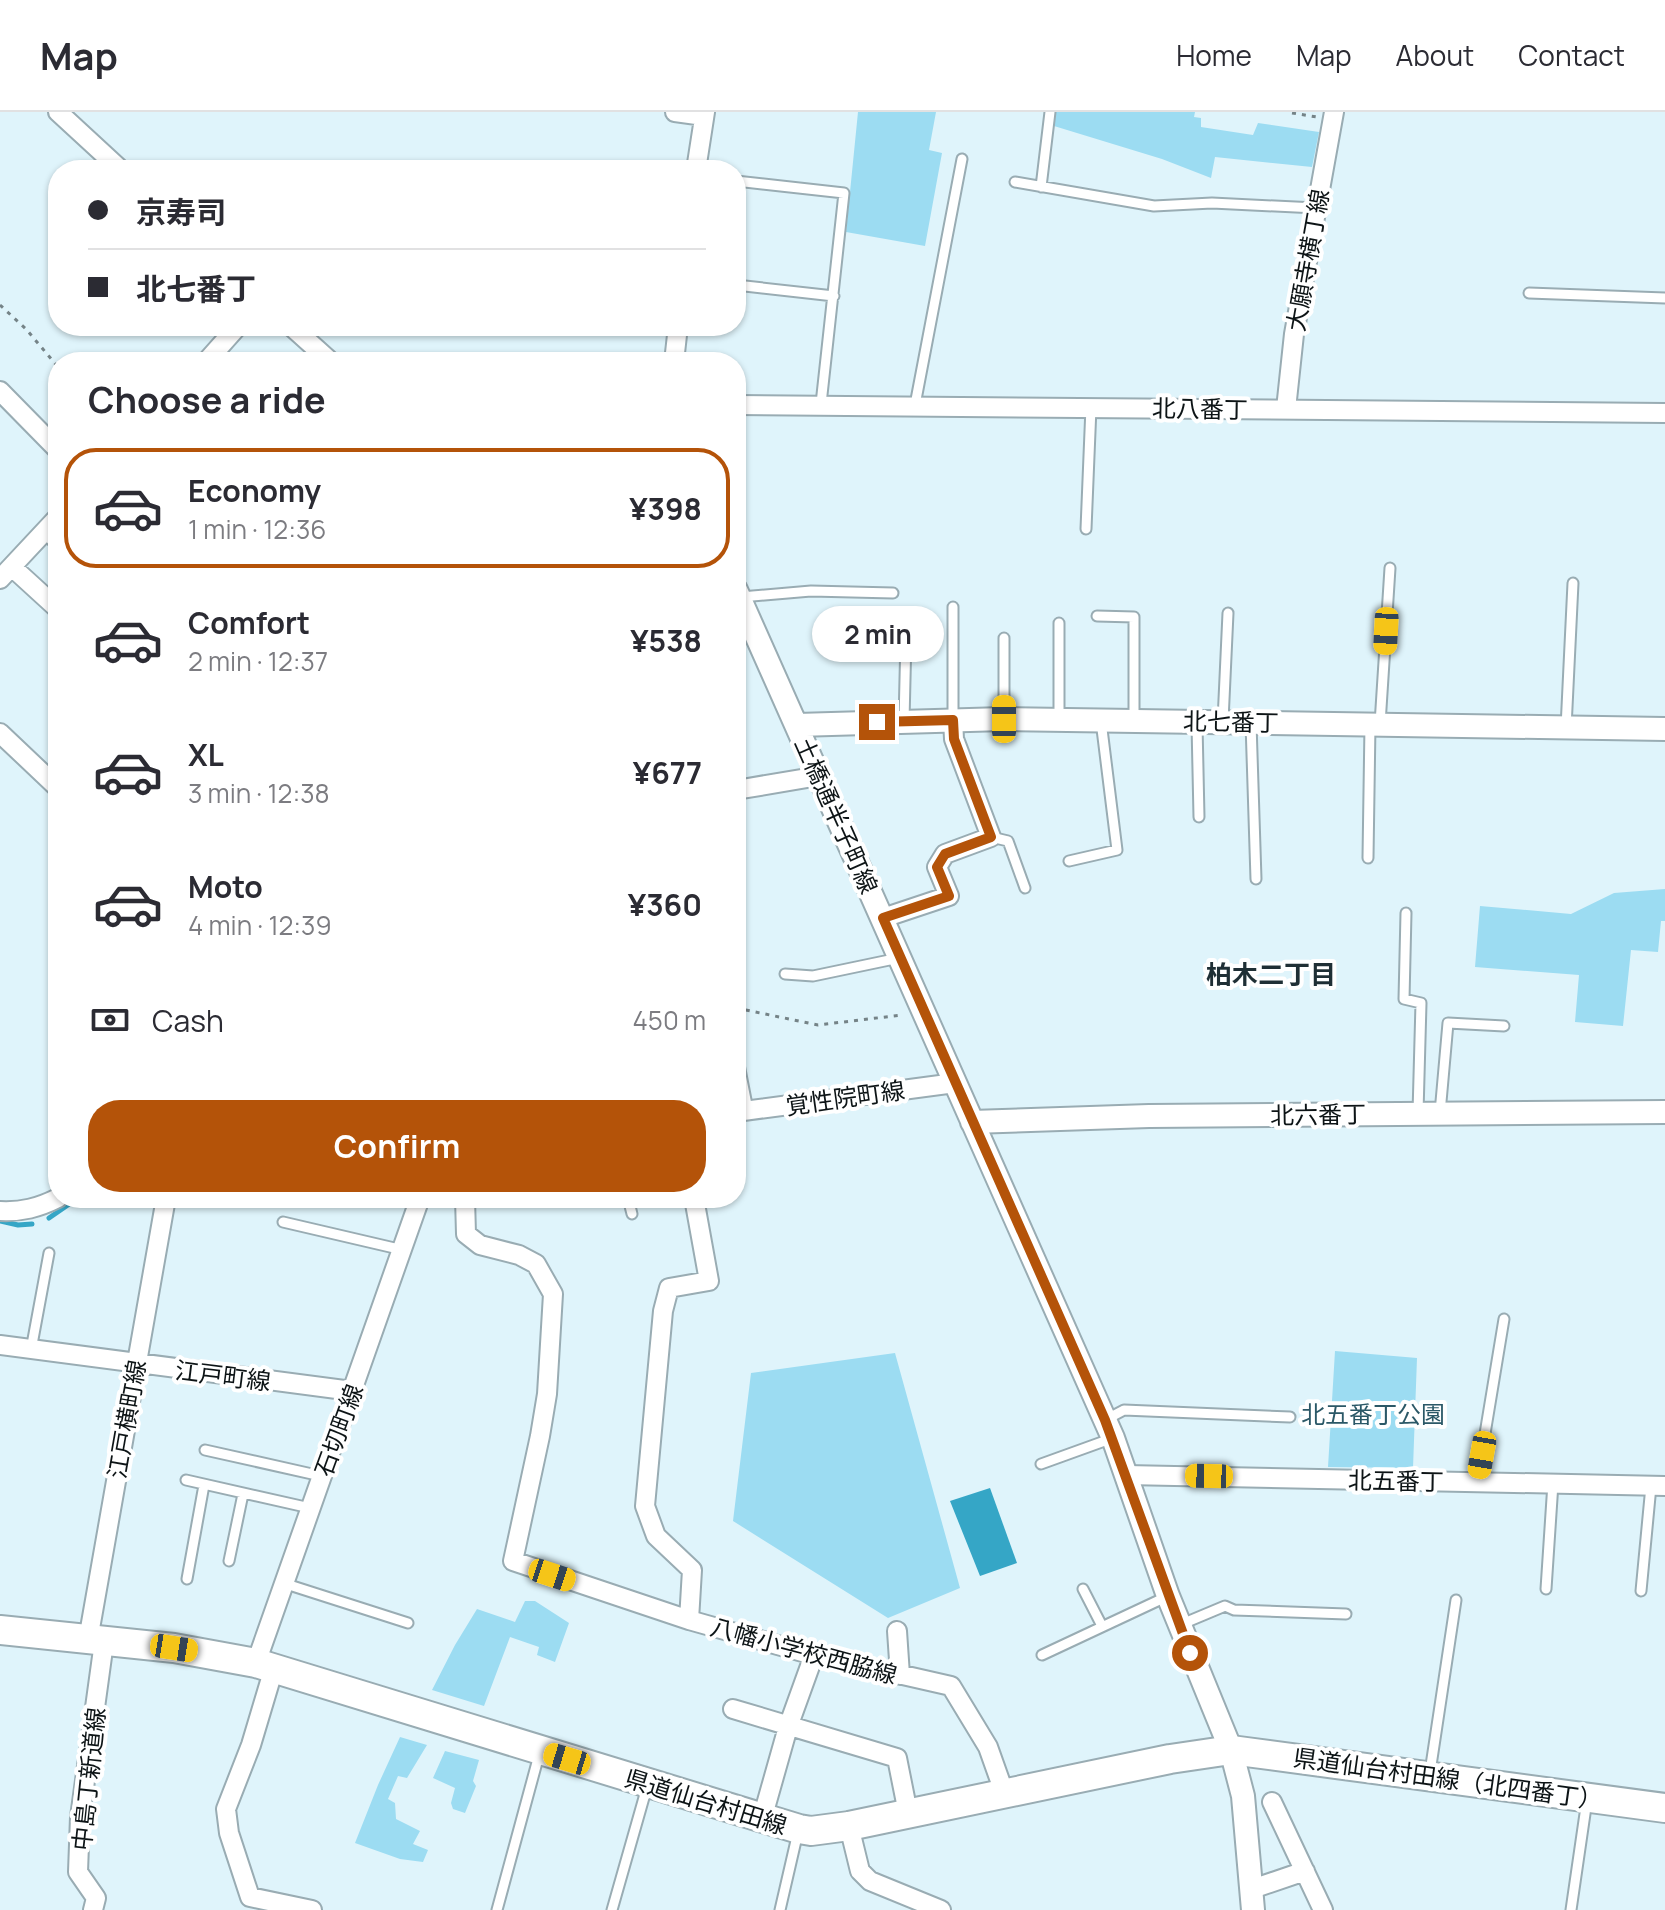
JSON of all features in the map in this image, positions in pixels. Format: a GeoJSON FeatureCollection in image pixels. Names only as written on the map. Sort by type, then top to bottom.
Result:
{"type":"FeatureCollection","features":[{"type":"Feature","properties":{"kind":"main road","name":"県道仙台村田線"},"geometry":{"type":"LineString","coordinates":[[0,1630],[174,1648],[265,1665],[762,1819],[811,1831],[849,1826],[1170,1759],[1231,1750]]}},
{"type":"Feature","properties":{"kind":"main road","name":"県道仙台村田線（北四番丁）"},"geometry":{"type":"LineString","coordinates":[[1231,1750],[1665,1808]]}},
{"type":"Feature","properties":{"kind":"street"},"geometry":{"type":"LineString","coordinates":[[58,112],[110,160]]}},
{"type":"Feature","properties":{"kind":"street"},"geometry":{"type":"LineString","coordinates":[[675,112],[704,114],[697,160]]}},
{"type":"Feature","properties":{"kind":"street","name":"大願寺横丁線"},"geometry":{"type":"LineString","coordinates":[[1286,409],[1294,334],[1333,116]]}},
{"type":"Feature","properties":{"kind":"street"},"geometry":{"type":"LineString","coordinates":[[215,352],[229,336]]}},
{"type":"Feature","properties":{"kind":"street"},"geometry":{"type":"LineString","coordinates":[[302,336],[320,352]]}},
{"type":"Feature","properties":{"kind":"street"},"geometry":{"type":"LineString","coordinates":[[0,391],[48,440]]}},
{"type":"Feature","properties":{"kind":"street","name":"北八番丁"},"geometry":{"type":"LineString","coordinates":[[746,405],[1665,413]]}},
{"type":"Feature","properties":{"kind":"street"},"geometry":{"type":"LineString","coordinates":[[48,528],[6,573],[48,602]]}},
{"type":"Feature","properties":{"kind":"street","name":"土橋通半子町線"},"geometry":{"type":"LineString","coordinates":[[746,612],[1109,1429],[1179,1626],[1231,1750],[1243,1796],[1253,1900]]}},
{"type":"Feature","properties":{"kind":"street","name":"北七番丁"},"geometry":{"type":"LineString","coordinates":[[797,725],[1004,719],[1665,729]]}},
{"type":"Feature","properties":{"kind":"street"},"geometry":{"type":"LineString","coordinates":[[883,918],[949,896],[937,867],[945,854],[991,837],[954,739],[953,720]]}},
{"type":"Feature","properties":{"kind":"street"},"geometry":{"type":"LineString","coordinates":[[0,733],[48,779]]}},
{"type":"Feature","properties":{"kind":"street"},"geometry":{"type":"LineString","coordinates":[[746,788],[819,776]]}},
{"type":"Feature","properties":{"kind":"street","name":"覚性院町線"},"geometry":{"type":"LineString","coordinates":[[746,1110],[955,1083]]}},
{"type":"Feature","properties":{"kind":"street","name":"北六番丁"},"geometry":{"type":"LineString","coordinates":[[972,1122],[1149,1116],[1665,1112]]}},
{"type":"Feature","properties":{"kind":"street"},"geometry":{"type":"LineString","coordinates":[[0,1211],[20,1212],[48,1203]]}},
{"type":"Feature","properties":{"kind":"street","name":"江戸横町線"},"geometry":{"type":"LineString","coordinates":[[96,1641],[135,1364],[164,1208]]}},
{"type":"Feature","properties":{"kind":"street","name":"石切町線"},"geometry":{"type":"LineString","coordinates":[[312,1910],[250,1897],[229,1833],[226,1809],[251,1745],[283,1583],[417,1208]]}},
{"type":"Feature","properties":{"kind":"street"},"geometry":{"type":"LineString","coordinates":[[465,1208],[466,1234],[480,1245],[519,1255],[536,1264],[553,1294],[547,1394],[513,1561],[689,1620]]}},
{"type":"Feature","properties":{"kind":"street","name":"八幡小学校西脇線"},"geometry":{"type":"LineString","coordinates":[[696,1208],[709,1281],[669,1288],[663,1311],[645,1506],[656,1536],[692,1570],[689,1620],[814,1655],[951,1686],[988,1747],[1004,1792]]}},
{"type":"Feature","properties":{"kind":"street","name":"江戸町線"},"geometry":{"type":"LineString","coordinates":[[0,1345],[352,1391]]}},
{"type":"Feature","properties":{"kind":"street","name":"北五番丁"},"geometry":{"type":"LineString","coordinates":[[1126,1475],[1658,1486]]}},
{"type":"Feature","properties":{"kind":"street"},"geometry":{"type":"LineString","coordinates":[[897,1631],[900,1675]]}},
{"type":"Feature","properties":{"kind":"street","name":"中島丁新道線"},"geometry":{"type":"LineString","coordinates":[[93,1910],[96,1898],[78,1872],[96,1641]]}},
{"type":"Feature","properties":{"kind":"street"},"geometry":{"type":"LineString","coordinates":[[762,1819],[788,1727],[814,1655]]}},
{"type":"Feature","properties":{"kind":"street"},"geometry":{"type":"LineString","coordinates":[[733,1709],[897,1758],[908,1813]]}},
{"type":"Feature","properties":{"kind":"street"},"geometry":{"type":"LineString","coordinates":[[1272,1802],[1323,1910]]}},
{"type":"Feature","properties":{"kind":"street"},"geometry":{"type":"LineString","coordinates":[[849,1826],[860,1871],[870,1881],[941,1910]]}},
{"type":"Feature","properties":{"kind":"street"},"geometry":{"type":"LineString","coordinates":[[1253,1900],[1305,1871]]}},
{"type":"Feature","properties":{"kind":"lane"},"geometry":{"type":"LineString","coordinates":[[1041,187],[1050,112]]}},
{"type":"Feature","properties":{"kind":"lane"},"geometry":{"type":"LineString","coordinates":[[915,405],[962,159]]}},
{"type":"Feature","properties":{"kind":"lane"},"geometry":{"type":"LineString","coordinates":[[746,182],[844,193],[821,404]]}},
{"type":"Feature","properties":{"kind":"lane"},"geometry":{"type":"LineString","coordinates":[[1015,182],[1154,206],[1212,203],[1316,208]]}},
{"type":"Feature","properties":{"kind":"lane"},"geometry":{"type":"LineString","coordinates":[[746,286],[834,296]]}},
{"type":"Feature","properties":{"kind":"lane"},"geometry":{"type":"LineString","coordinates":[[1529,293],[1665,298]]}},
{"type":"Feature","properties":{"kind":"lane"},"geometry":{"type":"LineString","coordinates":[[1086,529],[1091,407]]}},
{"type":"Feature","properties":{"kind":"lane"},"geometry":{"type":"LineString","coordinates":[[44,533],[48,537]]}},
{"type":"Feature","properties":{"kind":"lane"},"geometry":{"type":"LineString","coordinates":[[1368,858],[1375,724],[1390,568]]}},
{"type":"Feature","properties":{"kind":"lane"},"geometry":{"type":"LineString","coordinates":[[1566,728],[1573,583]]}},
{"type":"Feature","properties":{"kind":"lane"},"geometry":{"type":"LineString","coordinates":[[746,594],[893,593]]}},
{"type":"Feature","properties":{"kind":"lane"},"geometry":{"type":"LineString","coordinates":[[953,607],[953,720]]}},
{"type":"Feature","properties":{"kind":"lane"},"geometry":{"type":"LineString","coordinates":[[1223,721],[1228,613]]}},
{"type":"Feature","properties":{"kind":"lane"},"geometry":{"type":"LineString","coordinates":[[1097,616],[1134,617],[1134,720]]}},
{"type":"Feature","properties":{"kind":"lane"},"geometry":{"type":"LineString","coordinates":[[1059,623],[1059,720]]}},
{"type":"Feature","properties":{"kind":"lane"},"geometry":{"type":"LineString","coordinates":[[904,721],[906,637]]}},
{"type":"Feature","properties":{"kind":"lane"},"geometry":{"type":"LineString","coordinates":[[1004,638],[1004,719]]}},
{"type":"Feature","properties":{"kind":"lane"},"geometry":{"type":"LineString","coordinates":[[1069,861],[1117,850],[1101,720]]}},
{"type":"Feature","properties":{"kind":"lane"},"geometry":{"type":"LineString","coordinates":[[1197,721],[1199,817]]}},
{"type":"Feature","properties":{"kind":"lane"},"geometry":{"type":"LineString","coordinates":[[1251,722],[1256,879]]}},
{"type":"Feature","properties":{"kind":"lane"},"geometry":{"type":"LineString","coordinates":[[991,837],[1008,841],[1025,888]]}},
{"type":"Feature","properties":{"kind":"lane"},"geometry":{"type":"LineString","coordinates":[[1406,913],[1404,999],[1421,1003],[1429,1113]]}},
{"type":"Feature","properties":{"kind":"lane"},"geometry":{"type":"LineString","coordinates":[[785,974],[813,976],[900,958]]}},
{"type":"Feature","properties":{"kind":"lane"},"geometry":{"type":"LineString","coordinates":[[1429,1113],[1448,1023],[1504,1026]]}},
{"type":"Feature","properties":{"kind":"lane"},"geometry":{"type":"LineString","coordinates":[[630,1208],[632,1214]]}},
{"type":"Feature","properties":{"kind":"lane"},"geometry":{"type":"LineString","coordinates":[[283,1222],[403,1250]]}},
{"type":"Feature","properties":{"kind":"lane"},"geometry":{"type":"LineString","coordinates":[[31,1350],[49,1253]]}},
{"type":"Feature","properties":{"kind":"lane"},"geometry":{"type":"LineString","coordinates":[[1477,1482],[1504,1319]]}},
{"type":"Feature","properties":{"kind":"lane"},"geometry":{"type":"LineString","coordinates":[[1041,1464],[1109,1429],[1124,1410],[1290,1417]]}},
{"type":"Feature","properties":{"kind":"lane"},"geometry":{"type":"LineString","coordinates":[[205,1450],[321,1476]]}},
{"type":"Feature","properties":{"kind":"lane"},"geometry":{"type":"LineString","coordinates":[[186,1480],[310,1508]]}},
{"type":"Feature","properties":{"kind":"lane"},"geometry":{"type":"LineString","coordinates":[[1546,1589],[1553,1483]]}},
{"type":"Feature","properties":{"kind":"lane"},"geometry":{"type":"LineString","coordinates":[[187,1579],[204,1485]]}},
{"type":"Feature","properties":{"kind":"lane"},"geometry":{"type":"LineString","coordinates":[[1641,1591],[1658,1486]]}},
{"type":"Feature","properties":{"kind":"lane"},"geometry":{"type":"LineString","coordinates":[[229,1561],[243,1494]]}},
{"type":"Feature","properties":{"kind":"lane"},"geometry":{"type":"LineString","coordinates":[[283,1583],[408,1623]]}},
{"type":"Feature","properties":{"kind":"lane"},"geometry":{"type":"LineString","coordinates":[[1083,1589],[1102,1626]]}},
{"type":"Feature","properties":{"kind":"lane"},"geometry":{"type":"LineString","coordinates":[[1042,1655],[1168,1596]]}},
{"type":"Feature","properties":{"kind":"lane"},"geometry":{"type":"LineString","coordinates":[[1430,1775],[1456,1600]]}},
{"type":"Feature","properties":{"kind":"lane"},"geometry":{"type":"LineString","coordinates":[[1179,1626],[1225,1606],[1234,1610],[1346,1614]]}},
{"type":"Feature","properties":{"kind":"lane"},"geometry":{"type":"LineString","coordinates":[[497,1910],[540,1751]]}},
{"type":"Feature","properties":{"kind":"lane"},"geometry":{"type":"LineString","coordinates":[[612,1910],[648,1784]]}},
{"type":"Feature","properties":{"kind":"lane"},"geometry":{"type":"LineString","coordinates":[[1571,1910],[1588,1797]]}},
{"type":"Feature","properties":{"kind":"lane"},"geometry":{"type":"LineString","coordinates":[[780,1910],[799,1829]]}},
{"type":"Feature","properties":{"kind":"path"},"geometry":{"type":"LineString","coordinates":[[1292,113],[1333,116]]}},
{"type":"Feature","properties":{"kind":"path"},"geometry":{"type":"LineString","coordinates":[[0,305],[48,355]]}},
{"type":"Feature","properties":{"kind":"path"},"geometry":{"type":"LineString","coordinates":[[746,1010],[818,1025],[903,1015]]}},
{"type":"Feature","properties":{"kind":"green space"},"geometry":{"type":"Polygon","coordinates":[[[858,112],[936,112],[929,150],[942,153],[925,246],[846,232],[858,112]]]}},
{"type":"Feature","properties":{"kind":"green space"},"geometry":{"type":"Polygon","coordinates":[[[1056,112],[1195,112],[1194,117],[1201,118],[1201,127],[1253,135],[1258,123],[1319,132],[1312,167],[1215,157],[1211,178],[1162,159],[1054,126],[1056,112]]]}},
{"type":"Feature","properties":{"kind":"green space"},"geometry":{"type":"Polygon","coordinates":[[[1665,889],[1665,921],[1661,921],[1658,952],[1631,950],[1623,1026],[1575,1022],[1579,975],[1475,967],[1480,906],[1571,914],[1614,893],[1665,889]]]}},
{"type":"Feature","properties":{"kind":"green space","name":"北五番丁公園"},"geometry":{"type":"Polygon","coordinates":[[[1335,1351],[1417,1358],[1413,1468],[1328,1467],[1335,1351]]]}},
{"type":"Feature","properties":{"kind":"green space"},"geometry":{"type":"Polygon","coordinates":[[[895,1353],[960,1588],[888,1618],[733,1521],[751,1373],[895,1353]]]}},
{"type":"Feature","properties":{"kind":"green space"},"geometry":{"type":"Polygon","coordinates":[[[525,1601],[535,1601],[569,1623],[555,1662],[537,1655],[539,1647],[510,1637],[484,1706],[432,1690],[477,1609],[515,1622],[525,1601]]]}},
{"type":"Feature","properties":{"kind":"green space"},"geometry":{"type":"Polygon","coordinates":[[[400,1737],[427,1745],[407,1778],[398,1776],[388,1799],[395,1803],[396,1819],[420,1831],[413,1844],[428,1850],[423,1862],[400,1859],[355,1843],[400,1737]]]}},
{"type":"Feature","properties":{"kind":"green space"},"geometry":{"type":"Polygon","coordinates":[[[445,1751],[479,1760],[473,1781],[476,1786],[465,1813],[453,1809],[451,1803],[455,1788],[433,1778],[445,1751]]]}},
{"type":"Feature","properties":{"kind":"shaded area"},"geometry":{"type":"Polygon","coordinates":[[[990,1488],[1017,1563],[980,1576],[950,1501],[990,1488]]]}},
{"type":"Feature","properties":{"kind":"waterway"},"geometry":{"type":"LineString","coordinates":[[49,1218],[64,1208]]}},
{"type":"Feature","properties":{"kind":"waterway"},"geometry":{"type":"LineString","coordinates":[[0,1221],[32,1224]]}},
{"type":"Feature","properties":{"kind":"district","name":"柏木二丁目"},"geometry":{"type":"Point","coordinates":[1271,974]}},
{"type":"Feature","properties":{"kind":"route"},"geometry":{"type":"LineString","coordinates":[[877,722],[953,720],[954,739],[991,837],[945,854],[937,867],[949,896],[883,918],[1105,1420],[1190,1653]]}}]}
